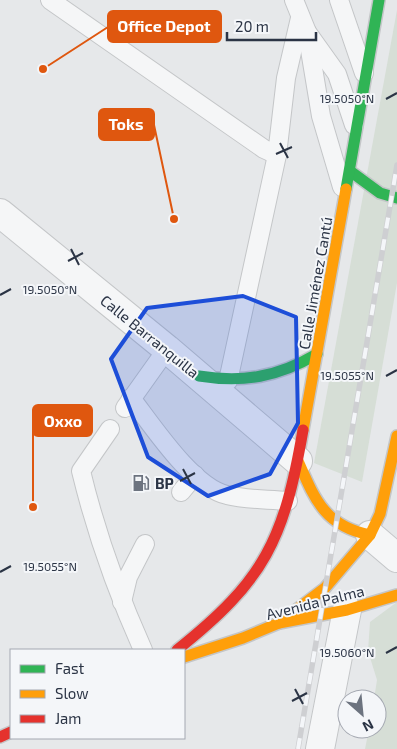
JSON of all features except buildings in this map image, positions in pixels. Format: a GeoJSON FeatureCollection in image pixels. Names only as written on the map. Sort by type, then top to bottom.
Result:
{"type":"FeatureCollection","features":[{"type":"Feature","properties":{"kind":"main road","name":"Calle Jiménez Cantú"},"geometry":{"type":"LineString","coordinates":[[178,649],[240,594],[265,558],[278,533],[288,501],[298,461],[379,0]]}},
{"type":"Feature","properties":{"kind":"main road"},"geometry":{"type":"LineString","coordinates":[[350,171],[380,193],[397,198]]}},
{"type":"Feature","properties":{"kind":"main road"},"geometry":{"type":"LineString","coordinates":[[199,376],[228,381],[259,379],[279,374],[317,354]]}},
{"type":"Feature","properties":{"kind":"main road"},"geometry":{"type":"LineString","coordinates":[[279,623],[325,588],[370,535],[384,499],[397,436]]}},
{"type":"Feature","properties":{"kind":"main road"},"geometry":{"type":"LineString","coordinates":[[298,461],[319,507],[326,516],[346,529],[370,535]]}},
{"type":"Feature","properties":{"kind":"main road","name":"Avenida Palma"},"geometry":{"type":"LineString","coordinates":[[185,656],[243,638],[279,623],[347,610],[397,596]]}},
{"type":"Feature","properties":{"kind":"street","name":"Calle Barranquilla"},"geometry":{"type":"LineString","coordinates":[[0,212],[167,349],[298,461]]}},
{"type":"Feature","properties":{"kind":"street"},"geometry":{"type":"LineString","coordinates":[[370,535],[397,558]]}},
{"type":"Feature","properties":{"kind":"street"},"geometry":{"type":"LineString","coordinates":[[320,749],[347,610]]}},
{"type":"Feature","properties":{"kind":"lane"},"geometry":{"type":"LineString","coordinates":[[50,0],[264,149],[277,155]]}},
{"type":"Feature","properties":{"kind":"lane"},"geometry":{"type":"LineString","coordinates":[[294,0],[303,25],[321,116],[345,197]]}},
{"type":"Feature","properties":{"kind":"lane"},"geometry":{"type":"LineString","coordinates":[[339,0],[366,78]]}},
{"type":"Feature","properties":{"kind":"lane"},"geometry":{"type":"LineString","coordinates":[[228,381],[277,155],[286,78],[303,25]]}},
{"type":"Feature","properties":{"kind":"lane"},"geometry":{"type":"LineString","coordinates":[[303,25],[337,74],[356,132]]}},
{"type":"Feature","properties":{"kind":"lane"},"geometry":{"type":"LineString","coordinates":[[167,349],[128,403],[170,450],[203,483],[225,495],[288,501]]}},
{"type":"Feature","properties":{"kind":"lane"},"geometry":{"type":"LineString","coordinates":[[110,429],[82,471],[90,508],[122,602],[143,649]]}},
{"type":"Feature","properties":{"kind":"lane"},"geometry":{"type":"LineString","coordinates":[[181,492],[195,475]]}},
{"type":"Feature","properties":{"kind":"lane"},"geometry":{"type":"LineString","coordinates":[[122,602],[128,577],[145,544]]}},
{"type":"Feature","properties":{"kind":"highlighted area"},"geometry":{"type":"Polygon","coordinates":[[[243,296],[296,317],[298,423],[270,474],[208,496],[148,457],[111,359],[147,308],[243,296]]]}},
{"type":"Feature","properties":{"kind":"shaded area"},"geometry":{"type":"Polygon","coordinates":[[[397,10],[397,283],[362,482],[314,463],[397,10]]]}},
{"type":"Feature","properties":{"kind":"shaded area"},"geometry":{"type":"Polygon","coordinates":[[[397,602],[397,749],[365,749],[367,739],[387,739],[387,689],[376,689],[377,680],[368,651],[370,622],[397,602]]]}},
{"type":"Feature","properties":{"kind":"railway"},"geometry":{"type":"LineString","coordinates":[[298,749],[397,165]]}},
{"type":"Feature","properties":{"kind":"traffic: fast"},"geometry":{"type":"LineString","coordinates":[[346,189],[379,0]]}},
{"type":"Feature","properties":{"kind":"traffic: fast"},"geometry":{"type":"LineString","coordinates":[[350,171],[380,193],[397,198]]}},
{"type":"Feature","properties":{"kind":"traffic: fast"},"geometry":{"type":"LineString","coordinates":[[199,376],[231,379],[260,376],[288,368],[317,354]]}},
{"type":"Feature","properties":{"kind":"traffic: slow"},"geometry":{"type":"LineString","coordinates":[[303,430],[346,189]]}},
{"type":"Feature","properties":{"kind":"traffic: slow"},"geometry":{"type":"LineString","coordinates":[[185,657],[243,638],[279,623],[325,588],[370,535],[380,514],[397,436]]}},
{"type":"Feature","properties":{"kind":"traffic: slow"},"geometry":{"type":"LineString","coordinates":[[298,461],[316,499],[332,518],[355,531],[370,535]]}},
{"type":"Feature","properties":{"kind":"traffic: slow"},"geometry":{"type":"LineString","coordinates":[[279,623],[347,610],[397,595]]}},
{"type":"Feature","properties":{"kind":"traffic: jam"},"geometry":{"type":"LineString","coordinates":[[178,649],[231,602],[251,579],[266,555],[288,501],[303,430]]}},
{"type":"Feature","properties":{"kind":"traffic: jam"},"geometry":{"type":"LineString","coordinates":[[0,737],[10,732]]}},
{"type":"Feature","properties":{"kind":"place","name":"Office Depot"},"geometry":{"type":"Point","coordinates":[43,69]}},
{"type":"Feature","properties":{"kind":"place","name":"Toks"},"geometry":{"type":"Point","coordinates":[174,219]}},
{"type":"Feature","properties":{"kind":"place","name":"BP"},"geometry":{"type":"Point","coordinates":[141,483]}},
{"type":"Feature","properties":{"kind":"place","name":"Oxxo"},"geometry":{"type":"Point","coordinates":[33,507]}}]}
